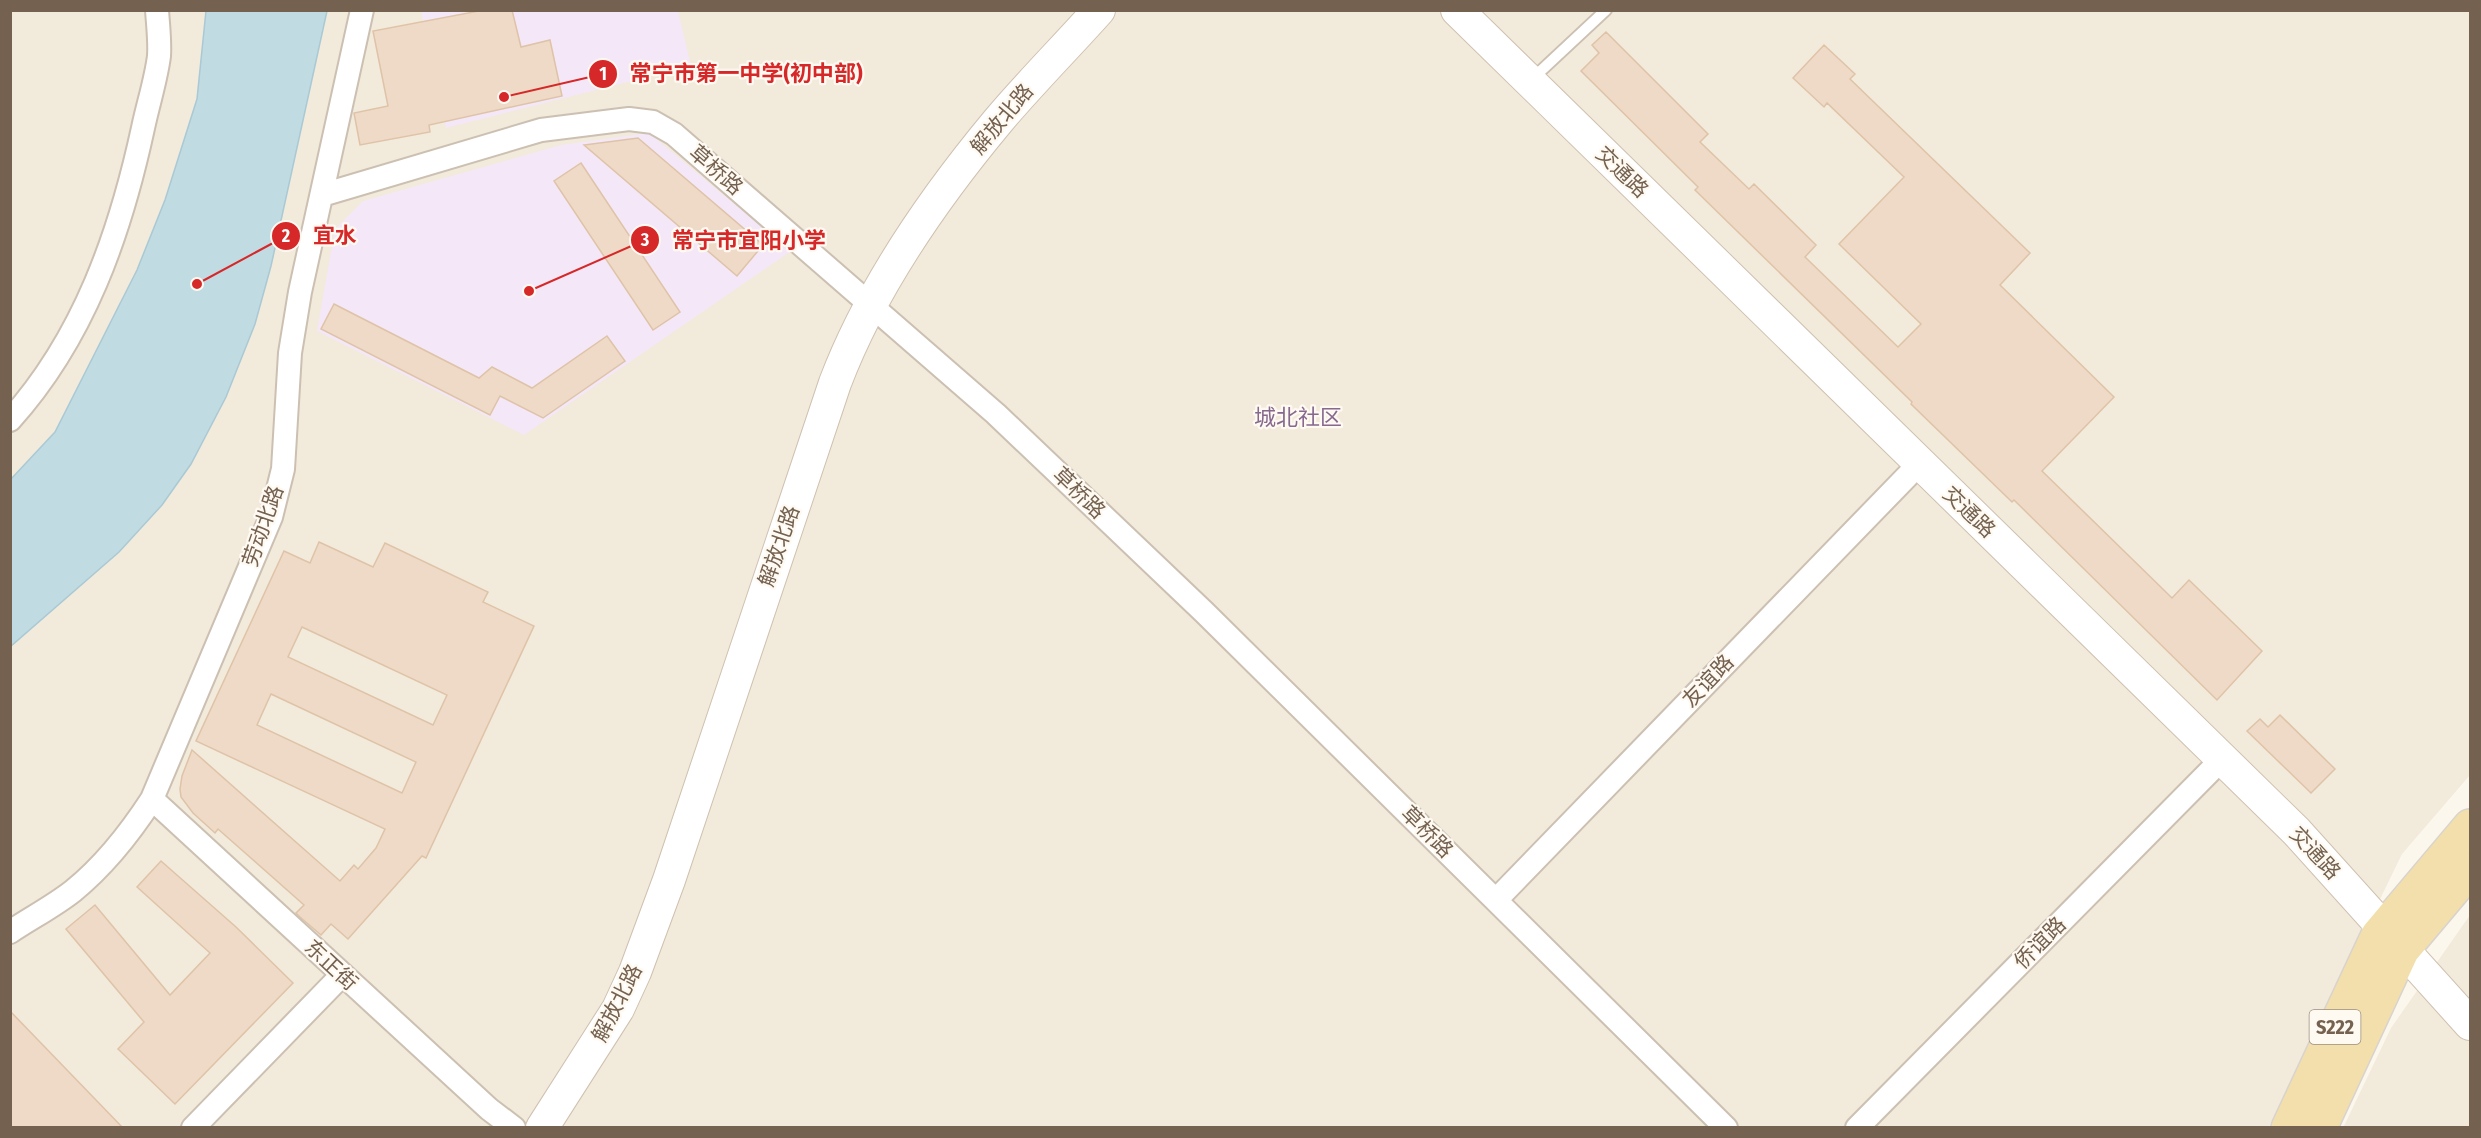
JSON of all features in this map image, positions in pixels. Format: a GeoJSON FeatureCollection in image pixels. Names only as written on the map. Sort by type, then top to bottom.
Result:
{"type":"FeatureCollection","features":[{"type":"Feature","properties":{"kind":"main road","name":"S222"},"geometry":{"type":"LineString","coordinates":[[2320,1128],[2396,943],[2470,826]]}},
{"type":"Feature","properties":{"kind":"main road","name":"S222"},"geometry":{"type":"LineString","coordinates":[[2396,943],[2470,870]]}},
{"type":"Feature","properties":{"kind":"main road","name":"S222"},"geometry":{"type":"LineString","coordinates":[[2288,1128],[2378,935],[2396,943]]}},
{"type":"Feature","properties":{"kind":"street"},"geometry":{"type":"LineString","coordinates":[[10,420],[34,393],[70,335],[93,293],[110,246],[133,177],[159,56],[157,10]]}},
{"type":"Feature","properties":{"kind":"street","name":"劳动北路"},"geometry":{"type":"LineString","coordinates":[[10,932],[72,891],[107,859],[152,799],[271,517],[283,469],[290,353],[300,292],[362,10]]}},
{"type":"Feature","properties":{"kind":"street","name":"解放北路"},"geometry":{"type":"LineString","coordinates":[[542,1128],[618,1009],[635,972],[669,880],[835,383],[870,305],[920,223],[998,122],[1099,10]]}},
{"type":"Feature","properties":{"kind":"street","name":"交通路"},"geometry":{"type":"LineString","coordinates":[[1457,10],[2296,831],[2470,1024]]}},
{"type":"Feature","properties":{"kind":"street","name":"草桥路"},"geometry":{"type":"LineString","coordinates":[[322,195],[541,130],[629,119],[653,122],[674,134],[1013,430],[1204,612],[1726,1128]]}},
{"type":"Feature","properties":{"kind":"street","name":"友谊路"},"geometry":{"type":"LineString","coordinates":[[1496,900],[1920,463]]}},
{"type":"Feature","properties":{"kind":"street","name":"侨谊路"},"geometry":{"type":"LineString","coordinates":[[1857,1128],[2222,759]]}},
{"type":"Feature","properties":{"kind":"street","name":"东正街"},"geometry":{"type":"LineString","coordinates":[[152,799],[489,1109],[514,1128]]}},
{"type":"Feature","properties":{"kind":"street"},"geometry":{"type":"LineString","coordinates":[[193,1128],[342,975]]}},
{"type":"Feature","properties":{"kind":"lane"},"geometry":{"type":"LineString","coordinates":[[1530,82],[1606,10]]}},
{"type":"Feature","properties":{"kind":"shaded area"},"geometry":{"type":"Polygon","coordinates":[[[11,11],[206,11],[197,99],[165,200],[137,270],[55,432],[11,479],[11,11]]]}},
{"type":"Feature","properties":{"kind":"shaded area"},"geometry":{"type":"Polygon","coordinates":[[[327,11],[2470,11],[2470,775],[2402,854],[2269,1127],[11,1127],[10,646],[119,552],[162,505],[255,324],[271,266],[327,11]]]}},
{"type":"Feature","properties":{"kind":"shaded area"},"geometry":{"type":"Polygon","coordinates":[[[421,11],[678,11],[691,66],[446,128],[421,11]]]}},
{"type":"Feature","properties":{"kind":"shaded area"},"geometry":{"type":"Polygon","coordinates":[[[649,133],[791,251],[524,435],[317,331],[335,229],[363,201],[561,145],[649,133]]]}},
{"type":"Feature","properties":{"kind":"shaded area"},"geometry":{"type":"Polygon","coordinates":[[[2470,915],[2470,1127],[2343,1128],[2391,1028],[2470,915]]]}},
{"type":"Feature","properties":{"kind":"water"},"geometry":{"type":"Polygon","coordinates":[[[206,11],[327,11],[271,266],[255,324],[226,397],[191,464],[162,505],[119,552],[11,646],[11,479],[55,432],[137,270],[165,200],[197,99],[206,11]]]}},
{"type":"Feature","properties":{"kind":"building"},"geometry":{"type":"Polygon","coordinates":[[[484,10],[512,10],[521,47],[550,40],[562,96],[429,125],[430,132],[360,145],[354,113],[388,106],[373,31],[484,10]]]}},
{"type":"Feature","properties":{"kind":"building"},"geometry":{"type":"Polygon","coordinates":[[[1606,32],[1708,134],[1700,142],[1749,189],[1754,184],[1816,245],[1805,257],[1898,347],[1921,324],[1839,244],[1904,177],[1827,103],[1824,107],[1793,78],[1824,45],[1855,74],[1850,79],[2030,253],[2000,285],[2114,397],[2042,471],[2172,598],[2189,580],[2262,651],[2217,700],[2014,500],[2012,502],[1911,404],[1912,402],[1695,190],[1698,187],[1581,71],[1599,53],[1592,45],[1606,32]]]}},
{"type":"Feature","properties":{"kind":"building"},"geometry":{"type":"Polygon","coordinates":[[[638,138],[763,245],[737,276],[584,145],[638,138]]]}},
{"type":"Feature","properties":{"kind":"building"},"geometry":{"type":"Polygon","coordinates":[[[581,163],[680,312],[653,330],[554,181],[581,163]]]}},
{"type":"Feature","properties":{"kind":"building"},"geometry":{"type":"Polygon","coordinates":[[[334,304],[479,378],[492,367],[532,388],[607,336],[625,361],[543,418],[500,396],[490,415],[321,329],[334,304]]]}},
{"type":"Feature","properties":{"kind":"building"},"geometry":{"type":"Polygon","coordinates":[[[319,542],[373,567],[385,543],[488,592],[483,602],[534,626],[426,858],[422,856],[348,939],[331,924],[321,935],[300,917],[296,913],[304,905],[218,829],[215,833],[193,813],[181,797],[180,789],[182,776],[192,750],[340,881],[354,865],[358,869],[376,848],[385,829],[196,741],[284,551],[310,563],[319,542]],[[302,627],[288,657],[433,725],[447,695],[302,627]],[[271,694],[257,725],[402,793],[416,762],[271,694]]]}},
{"type":"Feature","properties":{"kind":"building"},"geometry":{"type":"Polygon","coordinates":[[[2280,715],[2335,769],[2311,793],[2247,731],[2260,719],[2268,727],[2280,715]]]}},
{"type":"Feature","properties":{"kind":"building"},"geometry":{"type":"Polygon","coordinates":[[[161,861],[236,927],[293,983],[175,1104],[118,1049],[144,1022],[66,929],[95,905],[170,995],[210,953],[137,887],[161,861]]]}},
{"type":"Feature","properties":{"kind":"building"},"geometry":{"type":"Polygon","coordinates":[[[10,1011],[39,1041],[123,1128],[10,1128],[10,1011]]]}},
{"type":"Feature","properties":{"kind":"place","name":"常宁市第一中学(初中部)"},"geometry":{"type":"Point","coordinates":[504,97]}},
{"type":"Feature","properties":{"kind":"place","name":"宜水"},"geometry":{"type":"Point","coordinates":[197,284]}},
{"type":"Feature","properties":{"kind":"place","name":"常宁市宜阳小学"},"geometry":{"type":"Point","coordinates":[529,291]}},
{"type":"Feature","properties":{"kind":"district","name":"城北社区"},"geometry":{"type":"Point","coordinates":[1298,417]}}]}
